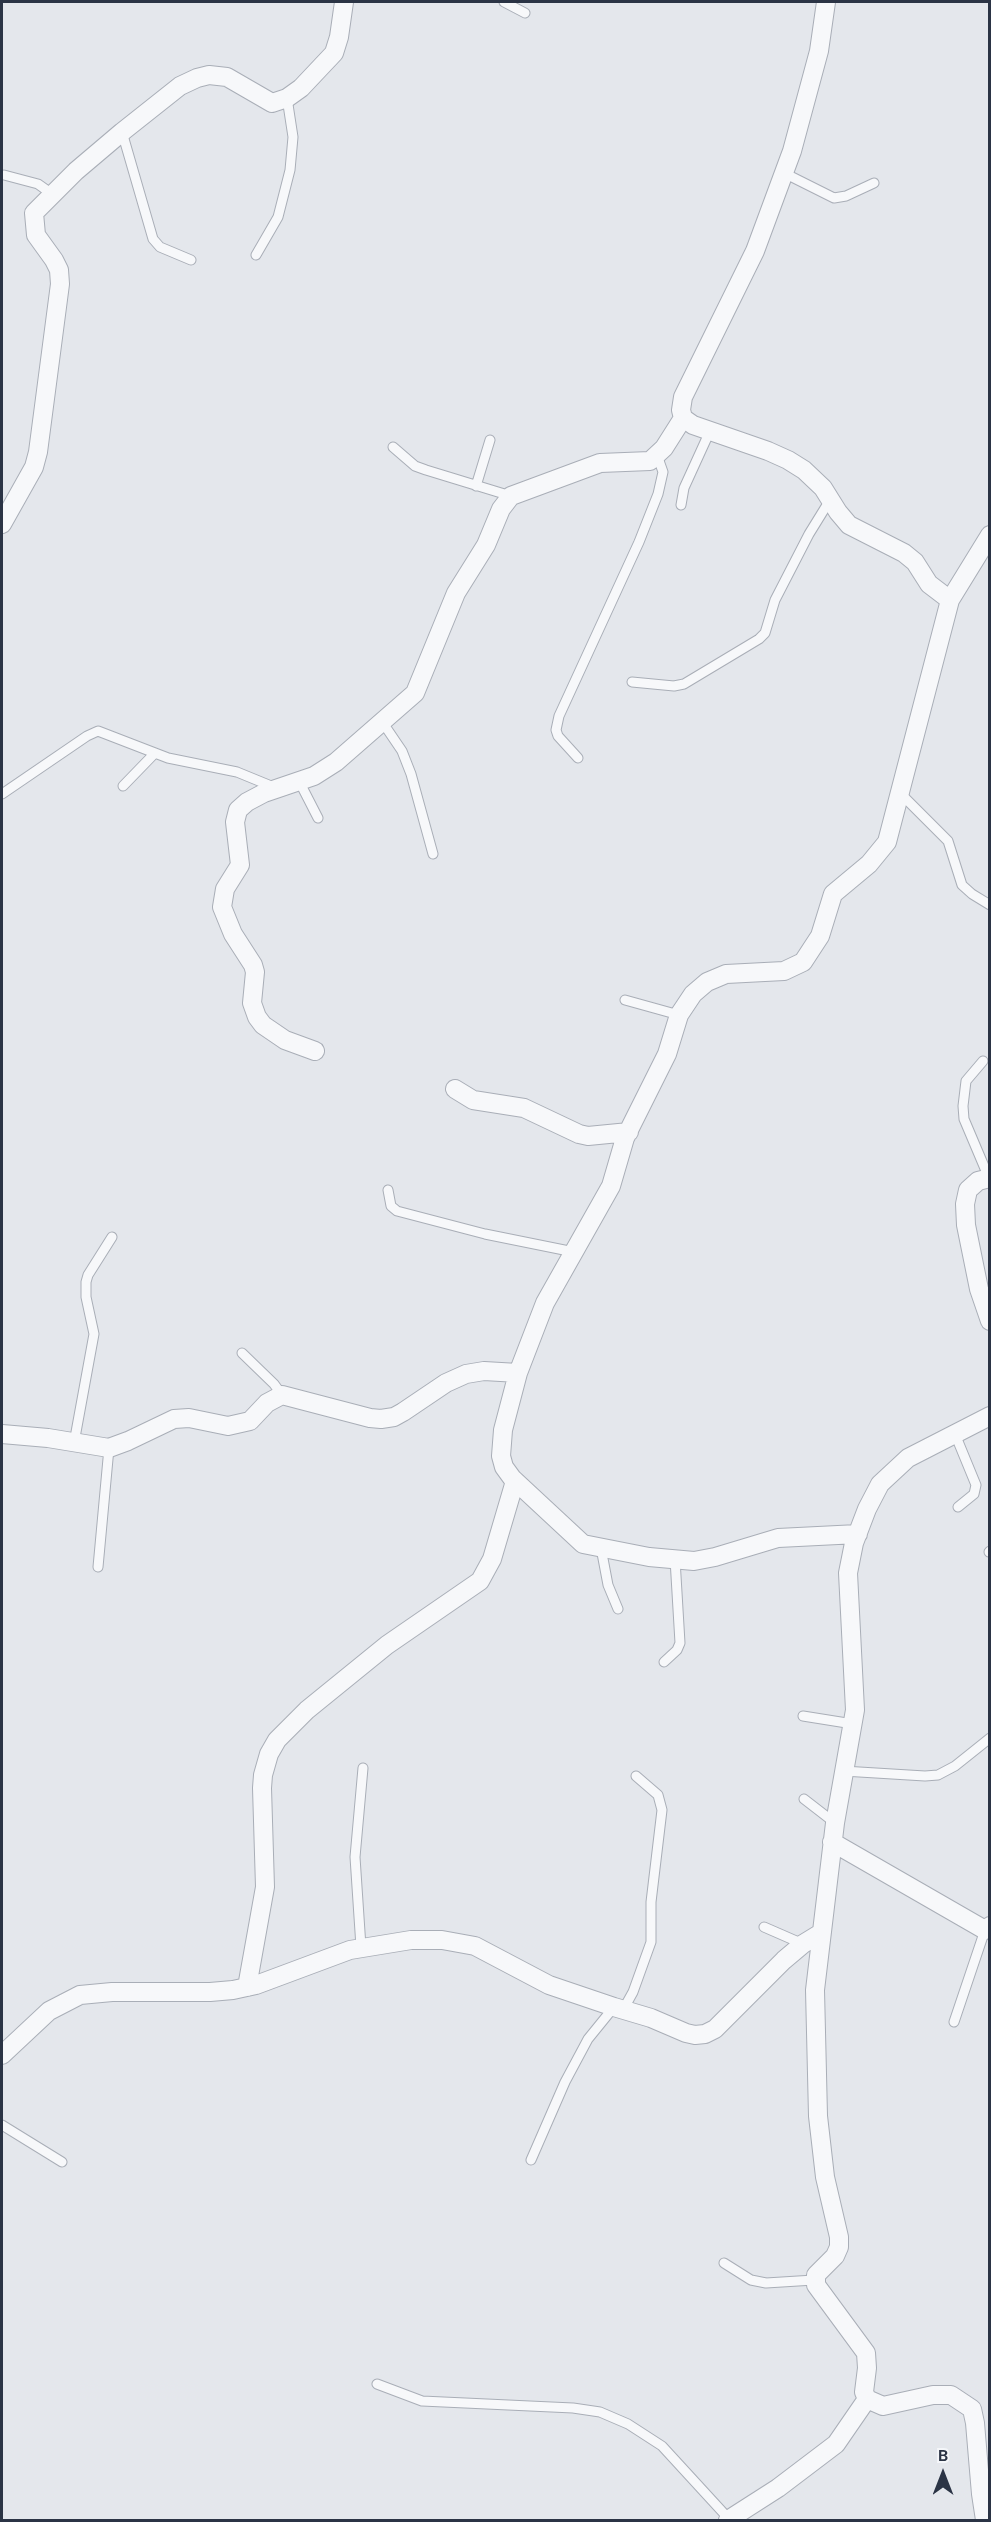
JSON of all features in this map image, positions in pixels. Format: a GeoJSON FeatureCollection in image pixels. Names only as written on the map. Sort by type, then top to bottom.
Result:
{"type":"FeatureCollection","features":[{"type":"Feature","properties":{"kind":"street"},"geometry":{"type":"LineString","coordinates":[[2,524],[34,467],[38,452],[60,284],[54,260],[36,235],[34,213],[122,132],[180,86],[209,75],[234,80],[272,103],[286,98],[301,88],[334,53],[344,2]]}},
{"type":"Feature","properties":{"kind":"street"},"geometry":{"type":"LineString","coordinates":[[315,1051],[285,1040],[263,1025],[252,1003],[255,972],[253,965],[233,934],[222,907],[225,888],[240,865],[236,822],[238,810],[247,802],[314,776],[336,762],[409,700],[420,686],[456,593],[486,545],[501,509],[511,496],[600,463],[641,462],[657,455],[683,418],[682,398],[754,251],[784,173],[808,100],[819,51],[826,2]]}},
{"type":"Feature","properties":{"kind":"street"},"geometry":{"type":"LineString","coordinates":[[683,418],[693,425],[788,460],[814,477],[849,525],[904,553],[915,562],[929,584],[950,600]]}},
{"type":"Feature","properties":{"kind":"street"},"geometry":{"type":"LineString","coordinates":[[858,1534],[778,1538],[694,1561],[649,1557],[583,1544],[515,1481],[504,1467],[501,1456],[503,1430],[518,1372],[545,1303],[611,1186],[618,1159],[667,1053],[679,1015],[693,994],[707,982],[716,978],[726,974],[784,972],[803,962],[820,936],[833,894],[869,864],[887,842],[950,600],[990,535]]}},
{"type":"Feature","properties":{"kind":"street"},"geometry":{"type":"LineString","coordinates":[[454,1089],[474,1100],[524,1108],[579,1134],[588,1136],[629,1132]]}},
{"type":"Feature","properties":{"kind":"street"},"geometry":{"type":"LineString","coordinates":[[989,1178],[978,1182],[968,1190],[965,1204],[966,1225],[978,1289],[990,1322]]}},
{"type":"Feature","properties":{"kind":"street"},"geometry":{"type":"LineString","coordinates":[[2,1434],[109,1448],[174,1419],[189,1418],[228,1426],[250,1421],[267,1402],[282,1395],[381,1419],[394,1417],[446,1383],[466,1374],[484,1371],[518,1372]]}},
{"type":"Feature","properties":{"kind":"street"},"geometry":{"type":"LineString","coordinates":[[986,2520],[972,2409],[951,2395],[933,2395],[883,2406],[867,2399],[864,2392],[866,2354],[825,2299],[814,2280],[835,2256],[839,2247],[839,2237],[825,2177],[819,2116],[815,1990],[832,1842],[855,1710],[848,1573],[858,1534],[880,1484],[908,1458],[990,1416]]}},
{"type":"Feature","properties":{"kind":"street"},"geometry":{"type":"LineString","coordinates":[[247,1987],[265,1887],[262,1788],[263,1774],[269,1754],[277,1740],[307,1710],[395,1638],[480,1581],[492,1559],[515,1481]]}},
{"type":"Feature","properties":{"kind":"street"},"geometry":{"type":"LineString","coordinates":[[832,1842],[987,1928]]}},
{"type":"Feature","properties":{"kind":"street"},"geometry":{"type":"LineString","coordinates":[[2,2055],[49,2011],[80,1995],[210,1992],[247,1987],[360,1947],[411,1940],[442,1940],[475,1946],[549,1984],[651,2018],[686,2033],[705,2034],[715,2029],[803,1944],[821,1933]]}},
{"type":"Feature","properties":{"kind":"street"},"geometry":{"type":"LineString","coordinates":[[728,2520],[778,2488],[836,2444],[867,2399]]}},
{"type":"Feature","properties":{"kind":"lane"},"geometry":{"type":"LineString","coordinates":[[504,2],[525,13]]}},
{"type":"Feature","properties":{"kind":"lane"},"geometry":{"type":"LineString","coordinates":[[256,255],[278,216],[290,170],[293,137],[286,98]]}},
{"type":"Feature","properties":{"kind":"lane"},"geometry":{"type":"LineString","coordinates":[[122,132],[153,240],[160,247],[191,260]]}},
{"type":"Feature","properties":{"kind":"lane"},"geometry":{"type":"LineString","coordinates":[[784,173],[834,198],[846,196],[874,183]]}},
{"type":"Feature","properties":{"kind":"lane"},"geometry":{"type":"LineString","coordinates":[[4,175],[38,184],[52,194]]}},
{"type":"Feature","properties":{"kind":"lane"},"geometry":{"type":"LineString","coordinates":[[681,505],[684,488],[710,431]]}},
{"type":"Feature","properties":{"kind":"lane"},"geometry":{"type":"LineString","coordinates":[[476,486],[490,440]]}},
{"type":"Feature","properties":{"kind":"lane"},"geometry":{"type":"LineString","coordinates":[[393,447],[415,466],[511,496]]}},
{"type":"Feature","properties":{"kind":"lane"},"geometry":{"type":"LineString","coordinates":[[578,758],[558,736],[556,730],[559,716],[639,542],[658,495],[663,472],[657,455]]}},
{"type":"Feature","properties":{"kind":"lane"},"geometry":{"type":"LineString","coordinates":[[632,682],[674,686],[684,684],[759,639],[765,633],[775,600],[804,543],[830,500]]}},
{"type":"Feature","properties":{"kind":"lane"},"geometry":{"type":"LineString","coordinates":[[383,723],[402,751],[411,774],[433,854]]}},
{"type":"Feature","properties":{"kind":"lane"},"geometry":{"type":"LineString","coordinates":[[2,794],[93,732],[105,732],[154,754],[237,772],[276,789]]}},
{"type":"Feature","properties":{"kind":"lane"},"geometry":{"type":"LineString","coordinates":[[123,786],[154,754]]}},
{"type":"Feature","properties":{"kind":"lane"},"geometry":{"type":"LineString","coordinates":[[299,781],[318,818]]}},
{"type":"Feature","properties":{"kind":"lane"},"geometry":{"type":"LineString","coordinates":[[900,793],[948,841],[962,885],[990,905]]}},
{"type":"Feature","properties":{"kind":"lane"},"geometry":{"type":"LineString","coordinates":[[625,1000],[679,1015]]}},
{"type":"Feature","properties":{"kind":"lane"},"geometry":{"type":"LineString","coordinates":[[982,1060],[966,1081],[963,1106],[964,1119],[989,1178]]}},
{"type":"Feature","properties":{"kind":"lane"},"geometry":{"type":"LineString","coordinates":[[388,1190],[391,1206],[397,1211],[485,1234],[574,1252]]}},
{"type":"Feature","properties":{"kind":"lane"},"geometry":{"type":"LineString","coordinates":[[74,1443],[94,1334],[86,1297],[86,1282],[112,1237]]}},
{"type":"Feature","properties":{"kind":"lane"},"geometry":{"type":"LineString","coordinates":[[242,1353],[282,1395]]}},
{"type":"Feature","properties":{"kind":"lane"},"geometry":{"type":"LineString","coordinates":[[955,1434],[976,1485],[974,1494],[958,1507]]}},
{"type":"Feature","properties":{"kind":"lane"},"geometry":{"type":"LineString","coordinates":[[98,1567],[109,1448]]}},
{"type":"Feature","properties":{"kind":"lane"},"geometry":{"type":"LineString","coordinates":[[601,1548],[608,1585],[618,1609]]}},
{"type":"Feature","properties":{"kind":"lane"},"geometry":{"type":"LineString","coordinates":[[664,1662],[677,1650],[680,1642],[675,1559]]}},
{"type":"Feature","properties":{"kind":"lane"},"geometry":{"type":"LineString","coordinates":[[803,1716],[853,1724]]}},
{"type":"Feature","properties":{"kind":"lane"},"geometry":{"type":"LineString","coordinates":[[843,1771],[925,1776],[938,1774],[955,1766],[990,1738]]}},
{"type":"Feature","properties":{"kind":"lane"},"geometry":{"type":"LineString","coordinates":[[360,1947],[355,1857],[363,1768]]}},
{"type":"Feature","properties":{"kind":"lane"},"geometry":{"type":"LineString","coordinates":[[531,2160],[565,2082],[588,2039],[619,2009],[649,1954],[651,1902],[662,1810],[658,1795],[636,1776]]}},
{"type":"Feature","properties":{"kind":"lane"},"geometry":{"type":"LineString","coordinates":[[804,1799],[835,1824]]}},
{"type":"Feature","properties":{"kind":"lane"},"geometry":{"type":"LineString","coordinates":[[764,1927],[803,1944]]}},
{"type":"Feature","properties":{"kind":"lane"},"geometry":{"type":"LineString","coordinates":[[954,2022],[987,1928]]}},
{"type":"Feature","properties":{"kind":"lane"},"geometry":{"type":"LineString","coordinates":[[2,2125],[62,2162]]}},
{"type":"Feature","properties":{"kind":"lane"},"geometry":{"type":"LineString","coordinates":[[724,2262],[750,2280],[766,2283],[814,2280]]}},
{"type":"Feature","properties":{"kind":"lane"},"geometry":{"type":"LineString","coordinates":[[376,2384],[422,2401],[573,2408],[600,2412],[628,2424],[662,2446],[728,2520]]}}]}
